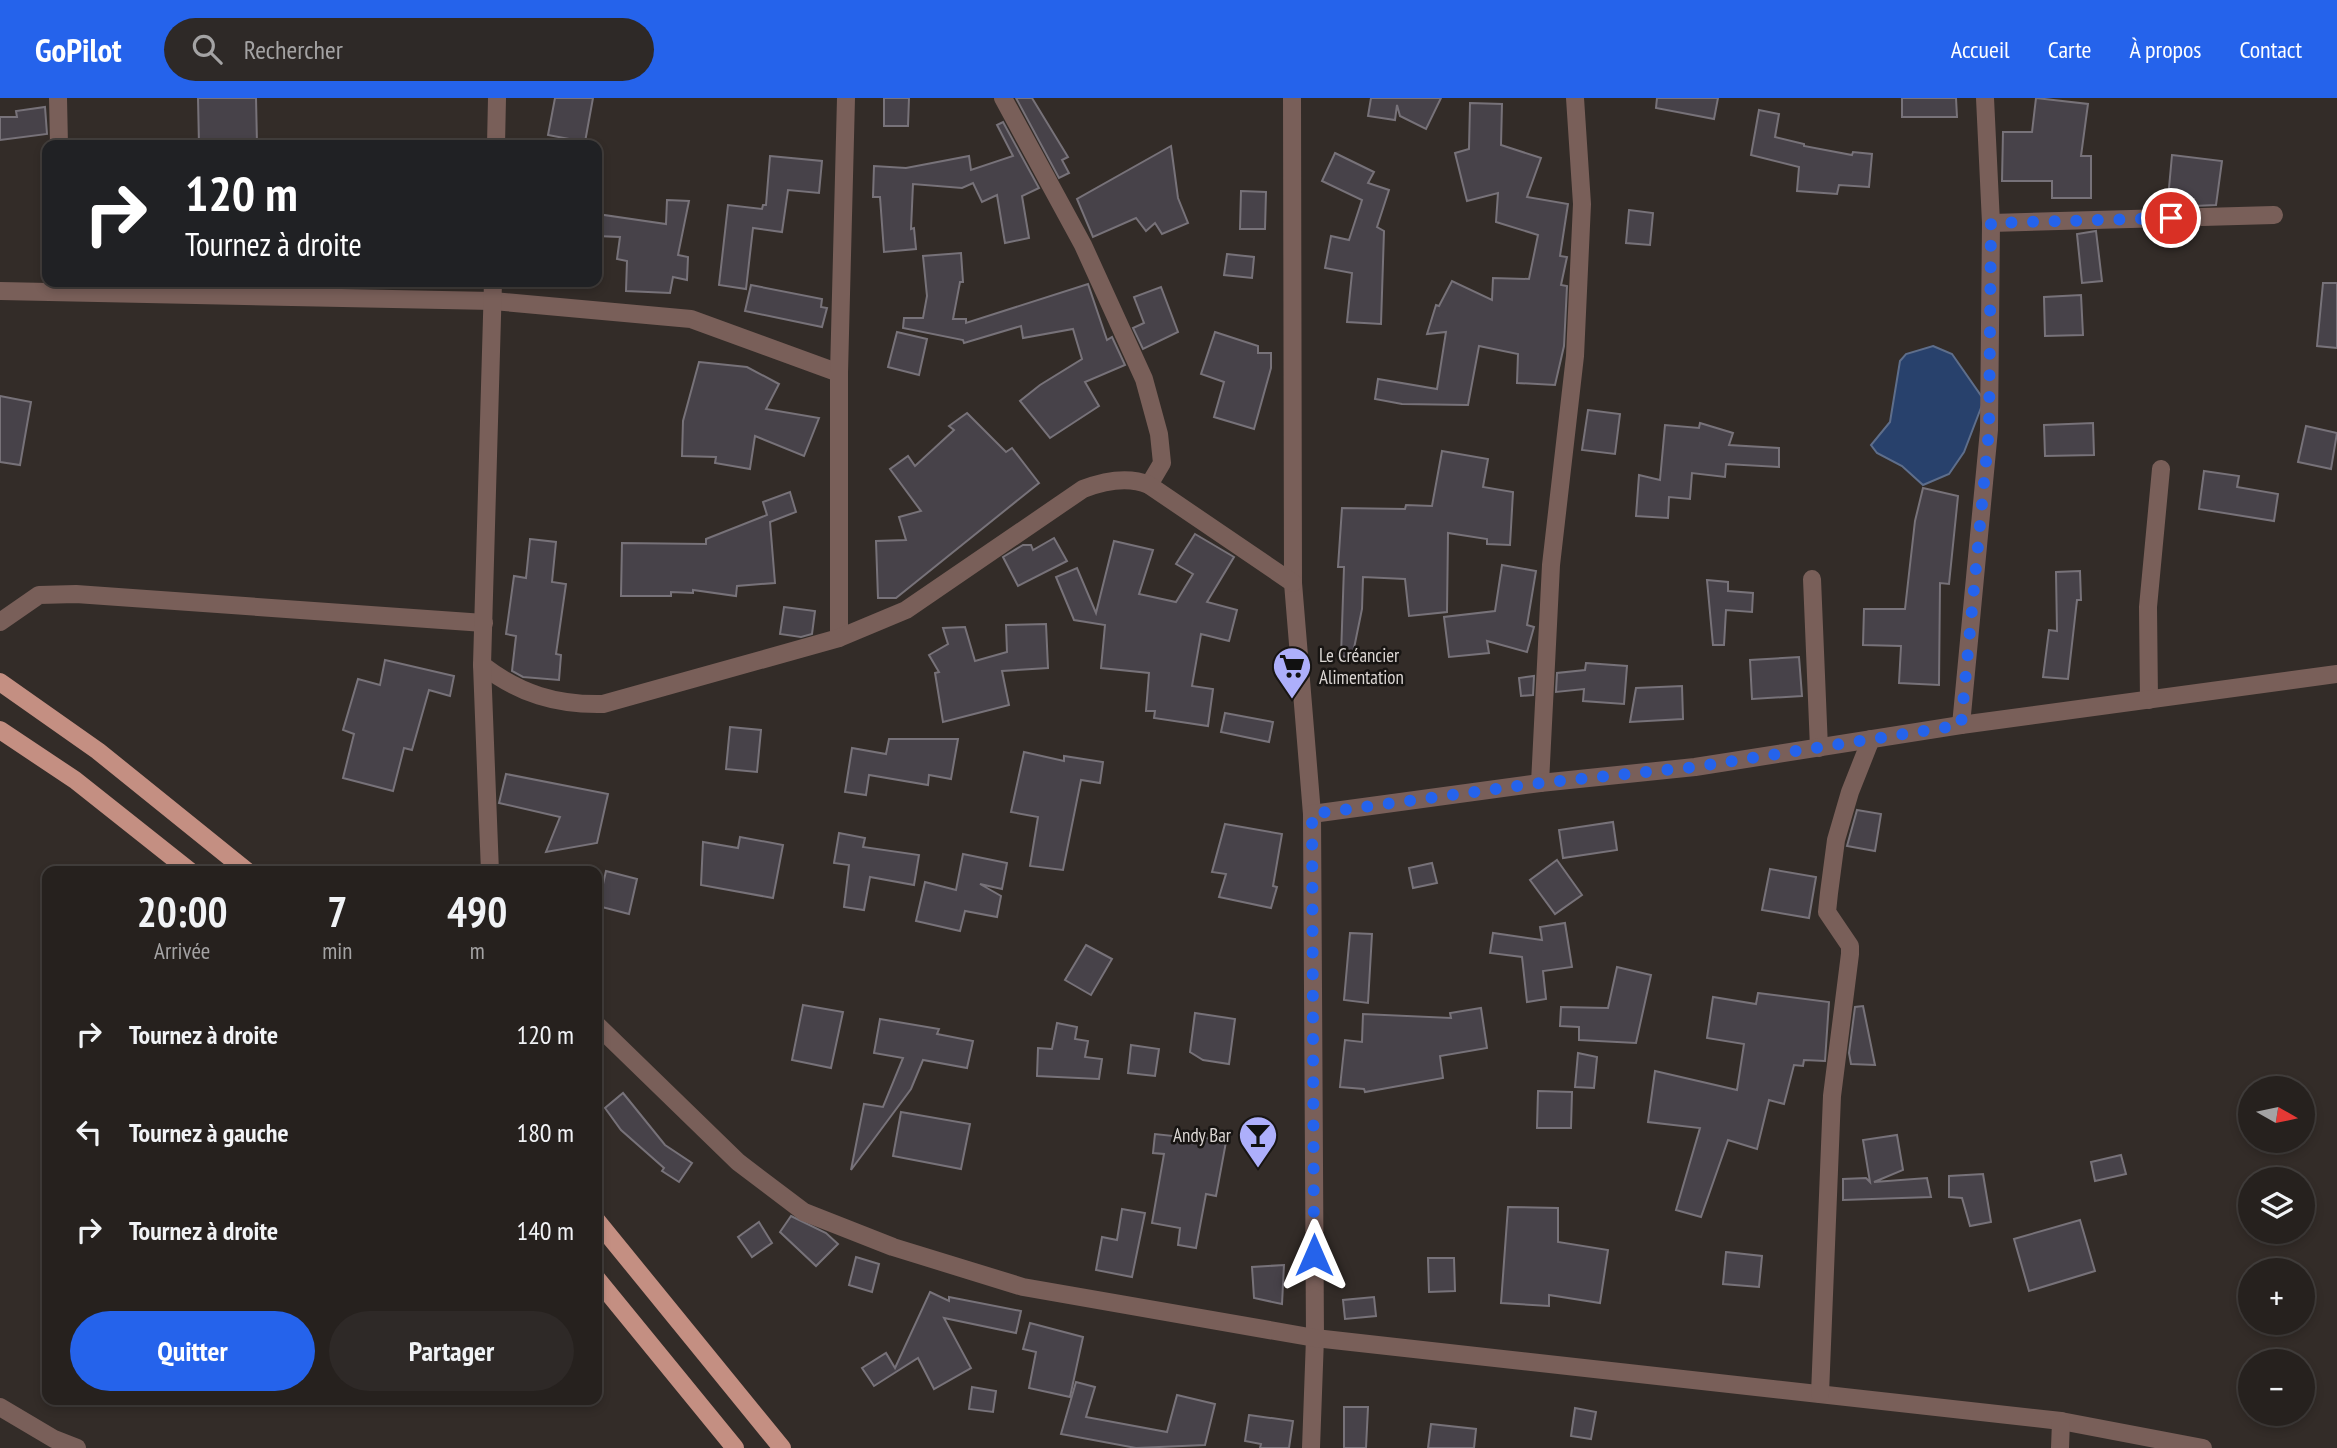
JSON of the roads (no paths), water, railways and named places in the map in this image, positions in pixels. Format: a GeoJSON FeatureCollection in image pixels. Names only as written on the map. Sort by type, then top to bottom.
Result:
{"type":"FeatureCollection","features":[{"type":"Feature","properties":{"kind":"main road"},"geometry":{"type":"LineString","coordinates":[[0,682],[98,751],[241,866]]}},
{"type":"Feature","properties":{"kind":"main road"},"geometry":{"type":"LineString","coordinates":[[0,730],[75,780],[183,866]]}},
{"type":"Feature","properties":{"kind":"main road"},"geometry":{"type":"LineString","coordinates":[[602,1227],[782,1448]]}},
{"type":"Feature","properties":{"kind":"main road"},"geometry":{"type":"LineString","coordinates":[[602,1285],[735,1448]]}},
{"type":"Feature","properties":{"kind":"street"},"geometry":{"type":"LineString","coordinates":[[58,98],[59,140]]}},
{"type":"Feature","properties":{"kind":"street"},"geometry":{"type":"LineString","coordinates":[[496,98],[496,140]]}},
{"type":"Feature","properties":{"kind":"street"},"geometry":{"type":"LineString","coordinates":[[839,638],[839,373],[846,98]]}},
{"type":"Feature","properties":{"kind":"street"},"geometry":{"type":"LineString","coordinates":[[1003,98],[1083,245],[1144,379],[1159,434],[1162,463],[1149,485]]}},
{"type":"Feature","properties":{"kind":"street"},"geometry":{"type":"LineString","coordinates":[[1292,98],[1293,583],[1312,814],[1315,1338],[1311,1448]]}},
{"type":"Feature","properties":{"kind":"street"},"geometry":{"type":"LineString","coordinates":[[1540,783],[1551,565],[1575,356],[1582,204],[1575,98]]}},
{"type":"Feature","properties":{"kind":"street"},"geometry":{"type":"LineString","coordinates":[[1961,725],[1989,430],[1991,223],[1985,98]]}},
{"type":"Feature","properties":{"kind":"street"},"geometry":{"type":"LineString","coordinates":[[1991,223],[2274,215]]}},
{"type":"Feature","properties":{"kind":"street"},"geometry":{"type":"LineString","coordinates":[[0,291],[61,287],[493,300],[691,319],[839,373]]}},
{"type":"Feature","properties":{"kind":"street"},"geometry":{"type":"LineString","coordinates":[[490,866],[482,666],[493,287]]}},
{"type":"Feature","properties":{"kind":"street"},"geometry":{"type":"LineString","coordinates":[[2149,700],[2148,607],[2161,469]]}},
{"type":"Feature","properties":{"kind":"street"},"geometry":{"type":"LineString","coordinates":[[482,666],[512,687],[540,698],[570,705],[603,704],[839,638],[906,610],[1083,489],[1099,483],[1135,479],[1149,485],[1293,583]]}},
{"type":"Feature","properties":{"kind":"street"},"geometry":{"type":"LineString","coordinates":[[1812,579],[1819,748]]}},
{"type":"Feature","properties":{"kind":"street"},"geometry":{"type":"LineString","coordinates":[[0,622],[38,595],[76,594],[484,623]]}},
{"type":"Feature","properties":{"kind":"street"},"geometry":{"type":"LineString","coordinates":[[1312,814],[1540,783],[1695,767],[1961,725],[2337,674]]}},
{"type":"Feature","properties":{"kind":"street"},"geometry":{"type":"LineString","coordinates":[[1820,1394],[1832,1096],[1850,954],[1850,946],[1827,912],[1836,841],[1850,792],[1871,739]]}},
{"type":"Feature","properties":{"kind":"street"},"geometry":{"type":"LineString","coordinates":[[602,1031],[738,1162],[804,1212],[893,1247],[1023,1287],[1315,1338],[2061,1421],[2203,1448]]}},
{"type":"Feature","properties":{"kind":"street"},"geometry":{"type":"LineString","coordinates":[[0,1407],[54,1439],[77,1448]]}},
{"type":"Feature","properties":{"kind":"street"},"geometry":{"type":"LineString","coordinates":[[2060,1448],[2061,1421]]}},
{"type":"Feature","properties":{"kind":"water"},"geometry":{"type":"Polygon","coordinates":[[[1933,346],[1952,354],[1984,400],[1964,452],[1949,474],[1923,485],[1902,466],[1877,453],[1871,445],[1890,422],[1900,361],[1906,354],[1933,346]]]}},
{"type":"Feature","properties":{"kind":"place","name":"Le Créancier Alimentation"},"geometry":{"type":"Point","coordinates":[1292,700]}},
{"type":"Feature","properties":{"kind":"place","name":"Andy Bar"},"geometry":{"type":"Point","coordinates":[1258,1169]}}]}
